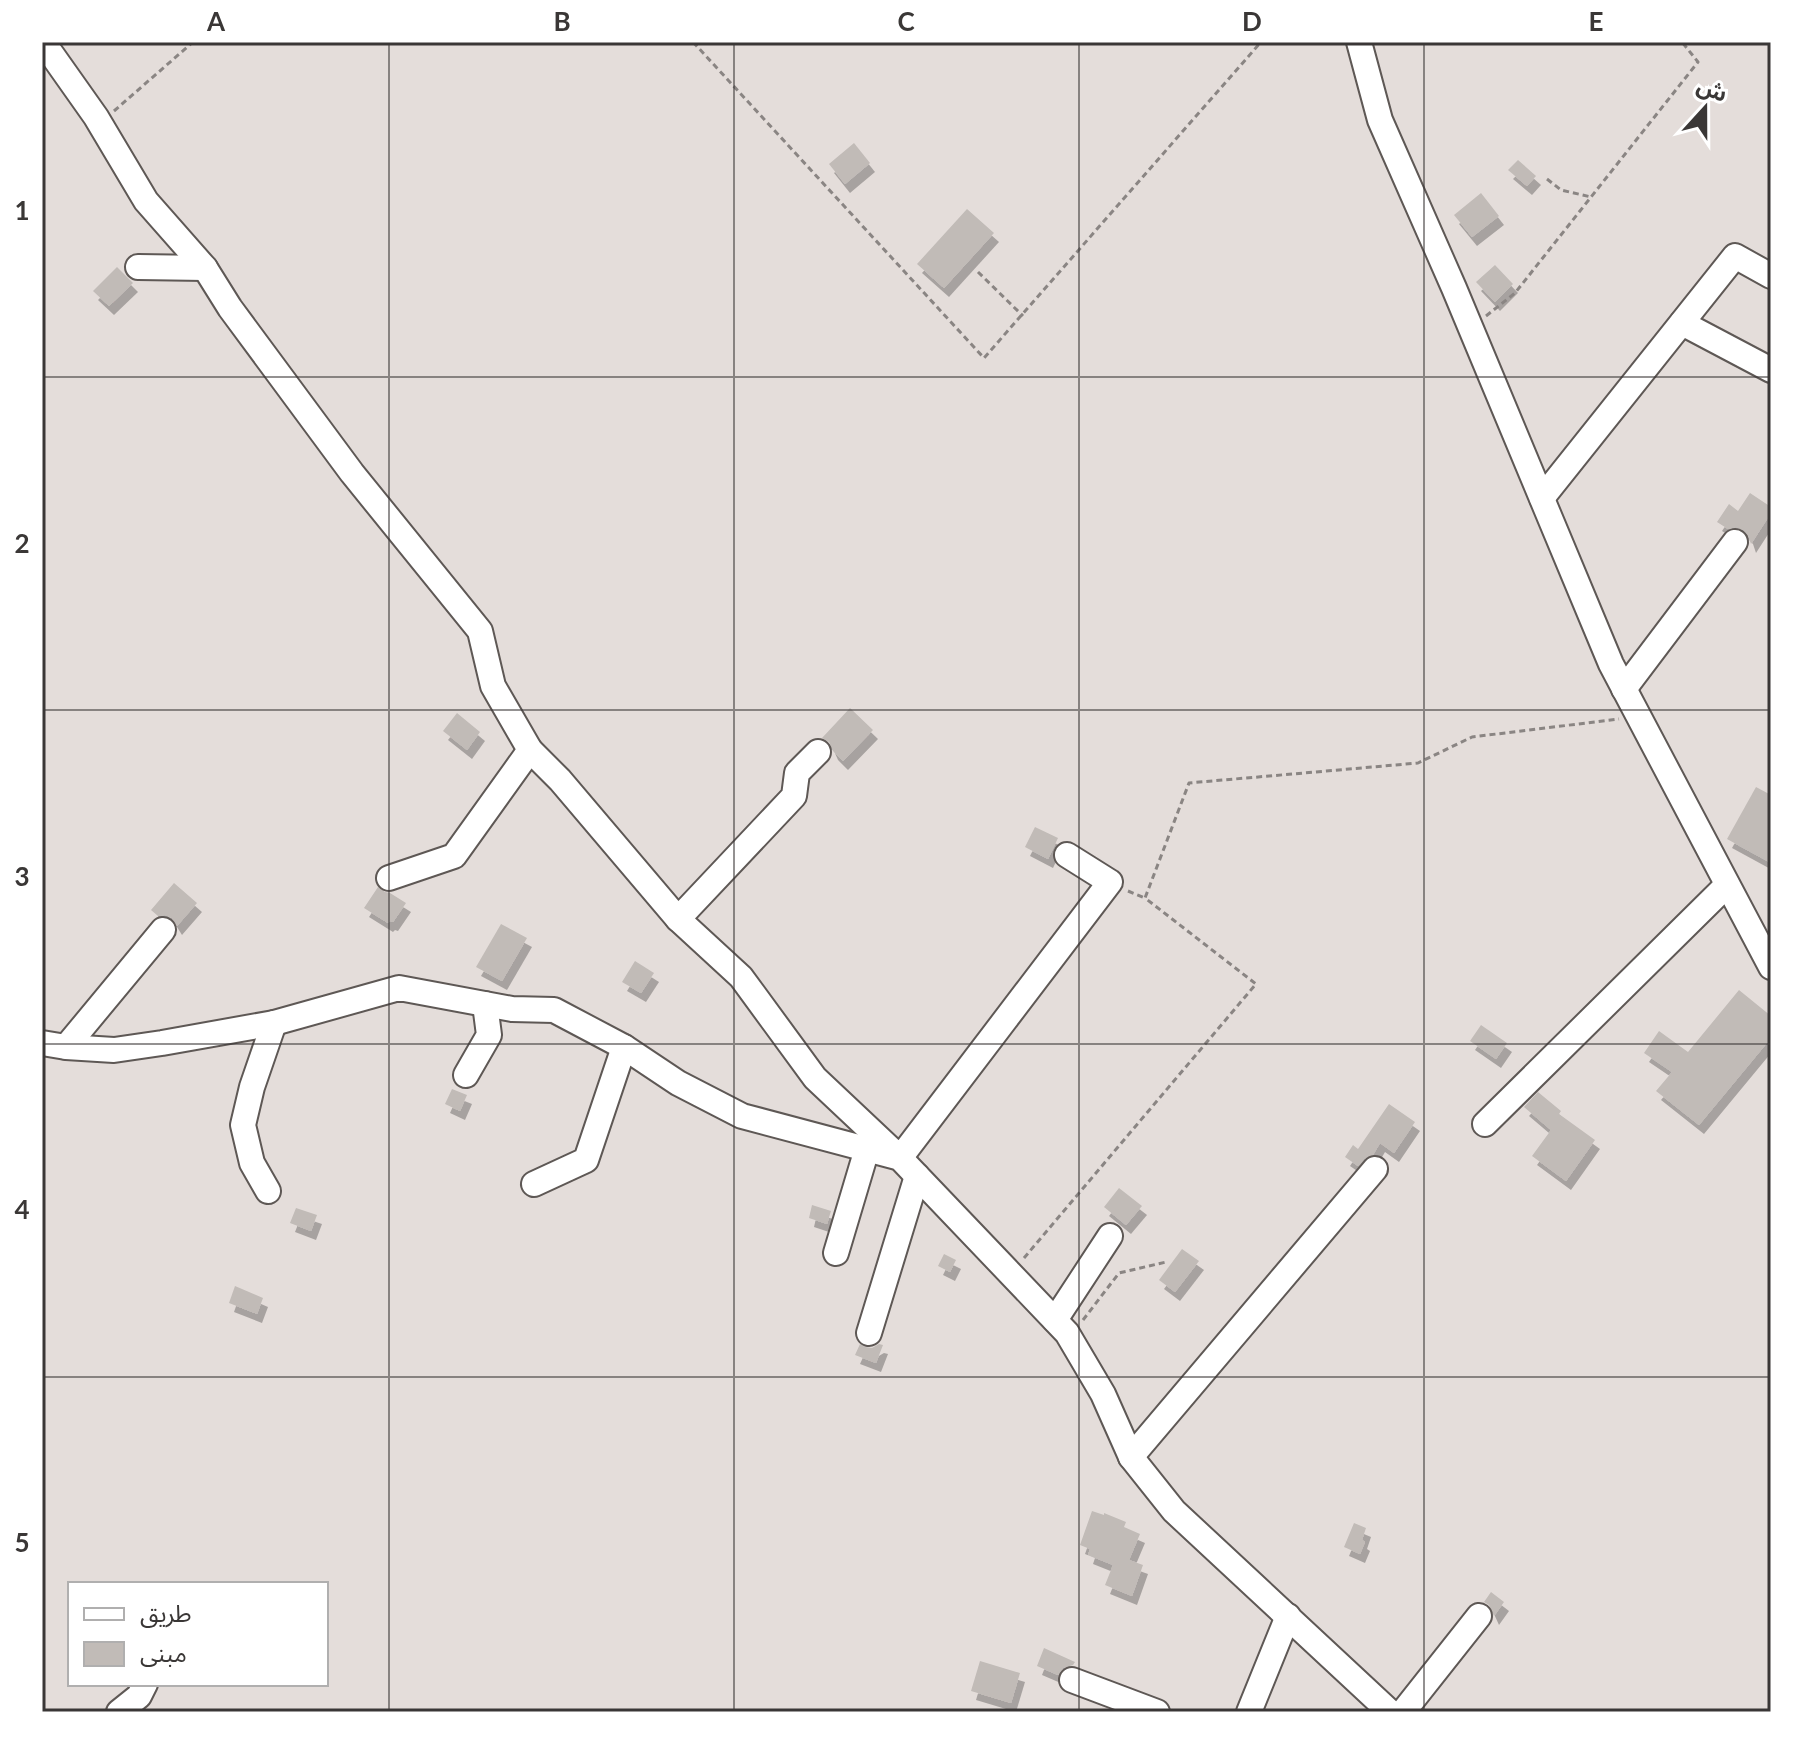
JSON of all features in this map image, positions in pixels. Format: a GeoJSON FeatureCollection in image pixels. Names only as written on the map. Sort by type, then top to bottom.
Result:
{"type":"FeatureCollection","features":[{"type":"Feature","properties":{"kind":"street"},"geometry":{"type":"LineString","coordinates":[[43,42],[96,117],[146,201],[205,268],[230,308],[352,473],[480,631],[493,686],[530,750],[560,780],[678,919],[741,977],[815,1078],[900,1158],[1062,1328],[1103,1394],[1131,1457],[1174,1511],[1390,1712]]}},
{"type":"Feature","properties":{"kind":"street"},"geometry":{"type":"LineString","coordinates":[[1359,42],[1380,120],[1611,664],[1771,967]]}},
{"type":"Feature","properties":{"kind":"street"},"geometry":{"type":"LineString","coordinates":[[1542,498],[1735,256],[1771,276]]}},
{"type":"Feature","properties":{"kind":"street"},"geometry":{"type":"LineString","coordinates":[[138,267],[205,268]]}},
{"type":"Feature","properties":{"kind":"street"},"geometry":{"type":"LineString","coordinates":[[1682,323],[1771,370]]}},
{"type":"Feature","properties":{"kind":"street"},"geometry":{"type":"LineString","coordinates":[[1624,689],[1735,542]]}},
{"type":"Feature","properties":{"kind":"street"},"geometry":{"type":"LineString","coordinates":[[389,878],[454,856],[530,750]]}},
{"type":"Feature","properties":{"kind":"street"},"geometry":{"type":"LineString","coordinates":[[678,919],[794,796],[797,773],[818,752]]}},
{"type":"Feature","properties":{"kind":"street"},"geometry":{"type":"LineString","coordinates":[[900,1158],[1110,882],[1067,855]]}},
{"type":"Feature","properties":{"kind":"street"},"geometry":{"type":"LineString","coordinates":[[1485,1124],[1727,885]]}},
{"type":"Feature","properties":{"kind":"street"},"geometry":{"type":"LineString","coordinates":[[66,1047],[163,930]]}},
{"type":"Feature","properties":{"kind":"street"},"geometry":{"type":"LineString","coordinates":[[42,1043],[114,1050],[274,1023],[399,988],[512,1009],[554,1010],[624,1047],[678,1083],[742,1116],[900,1158]]}},
{"type":"Feature","properties":{"kind":"street"},"geometry":{"type":"LineString","coordinates":[[466,1075],[489,1035],[485,1004]]}},
{"type":"Feature","properties":{"kind":"street"},"geometry":{"type":"LineString","coordinates":[[268,1191],[252,1163],[243,1125],[252,1087],[274,1023]]}},
{"type":"Feature","properties":{"kind":"street"},"geometry":{"type":"LineString","coordinates":[[534,1184],[586,1160],[624,1047]]}},
{"type":"Feature","properties":{"kind":"street"},"geometry":{"type":"LineString","coordinates":[[836,1253],[867,1149]]}},
{"type":"Feature","properties":{"kind":"street"},"geometry":{"type":"LineString","coordinates":[[1131,1457],[1375,1169]]}},
{"type":"Feature","properties":{"kind":"street"},"geometry":{"type":"LineString","coordinates":[[869,1333],[917,1176]]}},
{"type":"Feature","properties":{"kind":"street"},"geometry":{"type":"LineString","coordinates":[[1062,1328],[1110,1236]]}},
{"type":"Feature","properties":{"kind":"street"},"geometry":{"type":"LineString","coordinates":[[1249,1712],[1288,1616]]}},
{"type":"Feature","properties":{"kind":"street"},"geometry":{"type":"LineString","coordinates":[[1403,1712],[1479,1616]]}},
{"type":"Feature","properties":{"kind":"street"},"geometry":{"type":"LineString","coordinates":[[1072,1680],[1157,1712]]}},
{"type":"Feature","properties":{"kind":"street"},"geometry":{"type":"LineString","coordinates":[[119,1712],[139,1696],[144,1686]]}},
{"type":"Feature","properties":{"kind":"path"},"geometry":{"type":"LineString","coordinates":[[99,124],[193,42]]}},
{"type":"Feature","properties":{"kind":"path"},"geometry":{"type":"LineString","coordinates":[[693,42],[984,358],[1261,42]]}},
{"type":"Feature","properties":{"kind":"path"},"geometry":{"type":"LineString","coordinates":[[1470,328],[1515,293],[1698,62],[1682,42]]}},
{"type":"Feature","properties":{"kind":"path"},"geometry":{"type":"LineString","coordinates":[[1547,179],[1561,190],[1591,197]]}},
{"type":"Feature","properties":{"kind":"path"},"geometry":{"type":"LineString","coordinates":[[978,272],[1023,316]]}},
{"type":"Feature","properties":{"kind":"path"},"geometry":{"type":"LineString","coordinates":[[1011,1274],[1256,984],[1145,898],[1189,783],[1418,763],[1472,737],[1639,717]]}},
{"type":"Feature","properties":{"kind":"path"},"geometry":{"type":"LineString","coordinates":[[1062,1328],[1119,1273],[1166,1262]]}},
{"type":"Feature","properties":{"kind":"building"},"geometry":{"type":"Polygon","coordinates":[[[854,143],[870,163],[845,184],[829,164],[854,143]]]}},
{"type":"Feature","properties":{"kind":"building"},"geometry":{"type":"Polygon","coordinates":[[[1518,160],[1536,176],[1527,186],[1508,170],[1518,160]]]}},
{"type":"Feature","properties":{"kind":"building"},"geometry":{"type":"Polygon","coordinates":[[[1481,193],[1499,216],[1472,237],[1454,215],[1481,193]]]}},
{"type":"Feature","properties":{"kind":"building"},"geometry":{"type":"Polygon","coordinates":[[[967,209],[994,233],[944,288],[917,264],[967,209]]]}},
{"type":"Feature","properties":{"kind":"building"},"geometry":{"type":"Polygon","coordinates":[[[1495,265],[1513,284],[1495,302],[1476,282],[1495,265]]]}},
{"type":"Feature","properties":{"kind":"building"},"geometry":{"type":"Polygon","coordinates":[[[117,267],[133,283],[109,306],[93,291],[117,267]]]}},
{"type":"Feature","properties":{"kind":"building"},"geometry":{"type":"Polygon","coordinates":[[[1750,493],[1771,507],[1771,513],[1751,544],[1743,530],[1736,527],[1728,529],[1717,522],[1729,504],[1738,511],[1750,493]]]}},
{"type":"Feature","properties":{"kind":"building"},"geometry":{"type":"Polygon","coordinates":[[[850,708],[873,730],[843,761],[829,742],[822,738],[850,708]]]}},
{"type":"Feature","properties":{"kind":"building"},"geometry":{"type":"Polygon","coordinates":[[[457,713],[480,732],[467,750],[443,731],[457,713]]]}},
{"type":"Feature","properties":{"kind":"building"},"geometry":{"type":"Polygon","coordinates":[[[1756,787],[1771,795],[1771,863],[1727,839],[1756,787]]]}},
{"type":"Feature","properties":{"kind":"building"},"geometry":{"type":"Polygon","coordinates":[[[1035,827],[1058,838],[1048,859],[1025,847],[1035,827]]]}},
{"type":"Feature","properties":{"kind":"building"},"geometry":{"type":"Polygon","coordinates":[[[174,883],[197,903],[177,926],[172,918],[158,916],[151,910],[174,883]]]}},
{"type":"Feature","properties":{"kind":"building"},"geometry":{"type":"Polygon","coordinates":[[[378,887],[406,903],[393,922],[388,923],[364,908],[378,887]]]}},
{"type":"Feature","properties":{"kind":"building"},"geometry":{"type":"Polygon","coordinates":[[[501,924],[527,938],[502,981],[476,967],[501,924]]]}},
{"type":"Feature","properties":{"kind":"building"},"geometry":{"type":"Polygon","coordinates":[[[635,961],[654,973],[641,993],[622,982],[635,961]]]}},
{"type":"Feature","properties":{"kind":"building"},"geometry":{"type":"Polygon","coordinates":[[[1739,990],[1771,1016],[1771,1038],[1699,1125],[1656,1091],[1672,1072],[1644,1053],[1659,1031],[1688,1052],[1739,990]]]}},
{"type":"Feature","properties":{"kind":"building"},"geometry":{"type":"Polygon","coordinates":[[[1481,1025],[1507,1043],[1496,1059],[1470,1041],[1481,1025]]]}},
{"type":"Feature","properties":{"kind":"building"},"geometry":{"type":"Polygon","coordinates":[[[452,1089],[467,1095],[460,1111],[445,1104],[452,1089]]]}},
{"type":"Feature","properties":{"kind":"building"},"geometry":{"type":"Polygon","coordinates":[[[1538,1092],[1561,1111],[1559,1114],[1595,1140],[1566,1181],[1532,1156],[1551,1130],[1524,1107],[1538,1092]]]}},
{"type":"Feature","properties":{"kind":"building"},"geometry":{"type":"Polygon","coordinates":[[[1389,1104],[1415,1122],[1394,1153],[1380,1143],[1373,1155],[1358,1166],[1345,1157],[1353,1145],[1358,1149],[1389,1104]]]}},
{"type":"Feature","properties":{"kind":"building"},"geometry":{"type":"Polygon","coordinates":[[[1119,1188],[1142,1206],[1126,1225],[1104,1207],[1119,1188]]]}},
{"type":"Feature","properties":{"kind":"building"},"geometry":{"type":"Polygon","coordinates":[[[812,1205],[831,1211],[827,1224],[809,1218],[812,1205]]]}},
{"type":"Feature","properties":{"kind":"building"},"geometry":{"type":"Polygon","coordinates":[[[296,1208],[317,1215],[311,1231],[290,1223],[296,1208]]]}},
{"type":"Feature","properties":{"kind":"building"},"geometry":{"type":"Polygon","coordinates":[[[1182,1249],[1199,1261],[1175,1292],[1159,1280],[1182,1249]]]}},
{"type":"Feature","properties":{"kind":"building"},"geometry":{"type":"Polygon","coordinates":[[[944,1254],[956,1260],[950,1272],[938,1266],[944,1254]]]}},
{"type":"Feature","properties":{"kind":"building"},"geometry":{"type":"Polygon","coordinates":[[[235,1286],[263,1298],[257,1314],[229,1303],[235,1286]]]}},
{"type":"Feature","properties":{"kind":"building"},"geometry":{"type":"Polygon","coordinates":[[[860,1344],[872,1348],[883,1345],[876,1363],[855,1355],[860,1344]]]}},
{"type":"Feature","properties":{"kind":"building"},"geometry":{"type":"Polygon","coordinates":[[[1092,1511],[1126,1522],[1124,1527],[1140,1534],[1129,1560],[1143,1565],[1132,1596],[1105,1585],[1113,1565],[1088,1555],[1090,1549],[1080,1545],[1092,1511]]]}},
{"type":"Feature","properties":{"kind":"building"},"geometry":{"type":"Polygon","coordinates":[[[1354,1523],[1366,1528],[1360,1554],[1344,1547],[1354,1523]]]}},
{"type":"Feature","properties":{"kind":"building"},"geometry":{"type":"Polygon","coordinates":[[[1491,1592],[1504,1602],[1494,1616],[1484,1602],[1491,1592]]]}},
{"type":"Feature","properties":{"kind":"building"},"geometry":{"type":"Polygon","coordinates":[[[1044,1648],[1075,1662],[1063,1668],[1058,1675],[1037,1666],[1044,1648]]]}},
{"type":"Feature","properties":{"kind":"building"},"geometry":{"type":"Polygon","coordinates":[[[980,1661],[1020,1673],[1011,1703],[971,1691],[980,1661]]]}}]}
